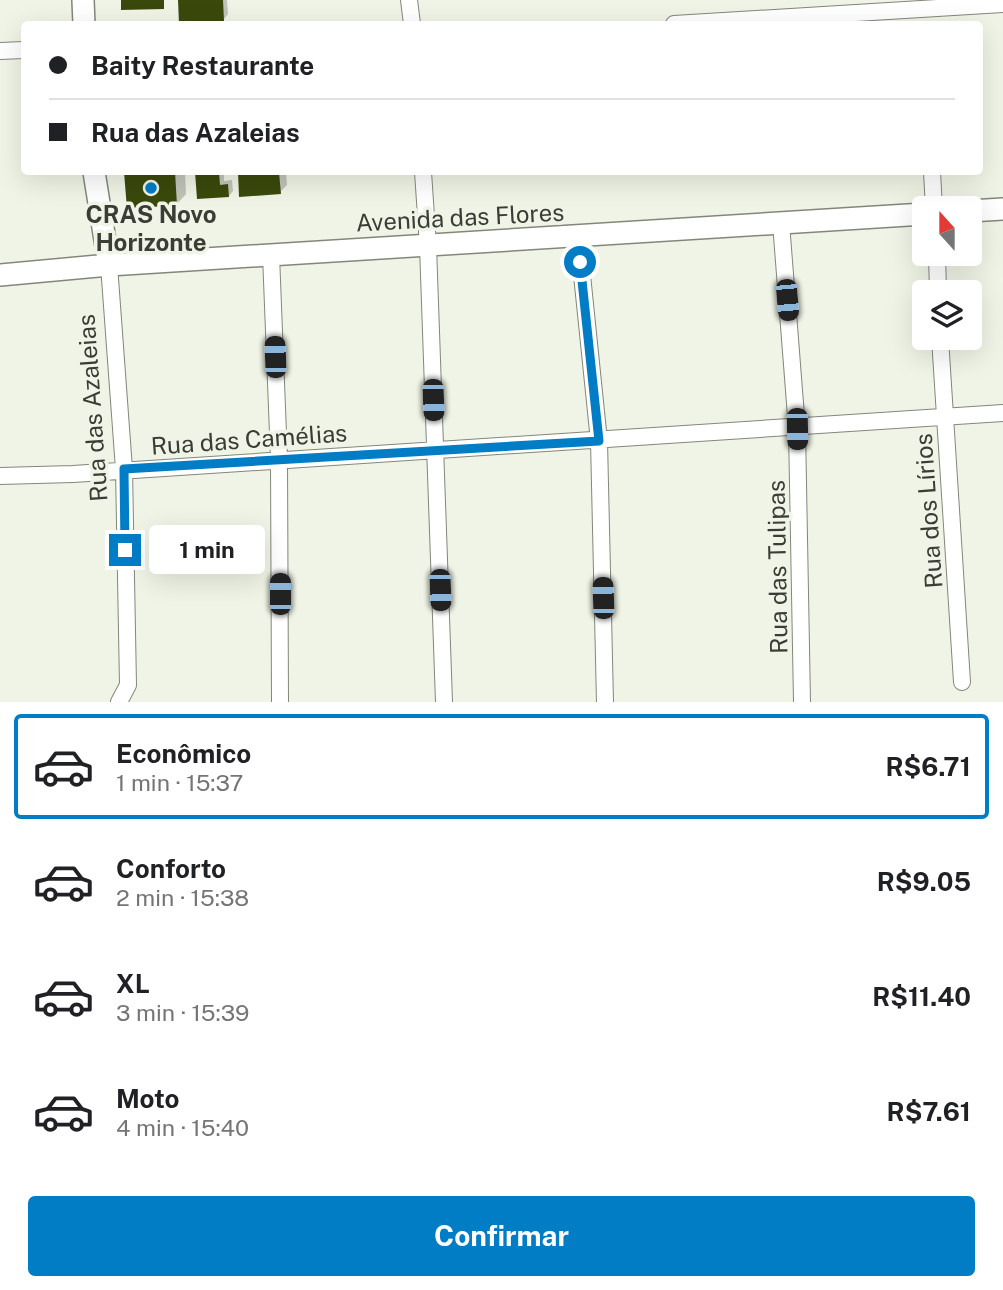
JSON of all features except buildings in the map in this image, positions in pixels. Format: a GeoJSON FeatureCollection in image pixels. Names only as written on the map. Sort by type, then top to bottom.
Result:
{"type":"FeatureCollection","features":[{"type":"Feature","properties":{"kind":"street"},"geometry":{"type":"LineString","coordinates":[[83,0],[84,21]]}},
{"type":"Feature","properties":{"kind":"street"},"geometry":{"type":"LineString","coordinates":[[409,0],[412,21]]}},
{"type":"Feature","properties":{"kind":"street"},"geometry":{"type":"LineString","coordinates":[[731,21],[1003,4]]}},
{"type":"Feature","properties":{"kind":"street"},"geometry":{"type":"LineString","coordinates":[[0,51],[21,50]]}},
{"type":"Feature","properties":{"kind":"street","name":"Rua das Azaleias"},"geometry":{"type":"LineString","coordinates":[[94,175],[109,265],[124,469],[128,685],[120,702]]}},
{"type":"Feature","properties":{"kind":"street"},"geometry":{"type":"LineString","coordinates":[[423,175],[444,702]]}},
{"type":"Feature","properties":{"kind":"street"},"geometry":{"type":"LineString","coordinates":[[932,175],[933,196]]}},
{"type":"Feature","properties":{"kind":"street"},"geometry":{"type":"LineString","coordinates":[[982,210],[1003,209]]}},
{"type":"Feature","properties":{"kind":"street","name":"Avenida das Flores"},"geometry":{"type":"LineString","coordinates":[[0,275],[109,265],[912,215]]}},
{"type":"Feature","properties":{"kind":"street","name":"Rua das Tulipas"},"geometry":{"type":"LineString","coordinates":[[781,223],[797,429],[802,702]]}},
{"type":"Feature","properties":{"kind":"street"},"geometry":{"type":"LineString","coordinates":[[578,236],[599,441],[605,702]]}},
{"type":"Feature","properties":{"kind":"street"},"geometry":{"type":"LineString","coordinates":[[271,255],[279,459],[280,702]]}},
{"type":"Feature","properties":{"kind":"street","name":"Rua dos Lírios"},"geometry":{"type":"LineString","coordinates":[[941,350],[962,682]]}},
{"type":"Feature","properties":{"kind":"street","name":"Rua das Camélias"},"geometry":{"type":"LineString","coordinates":[[0,476],[797,429],[1003,413]]}},
{"type":"Feature","properties":{"kind":"place","name":"CRAS Novo Horizonte"},"geometry":{"type":"Point","coordinates":[151,188]}},
{"type":"Feature","properties":{"kind":"route"},"geometry":{"type":"LineString","coordinates":[[125,550],[124,469],[599,441],[580,262]]}}]}
